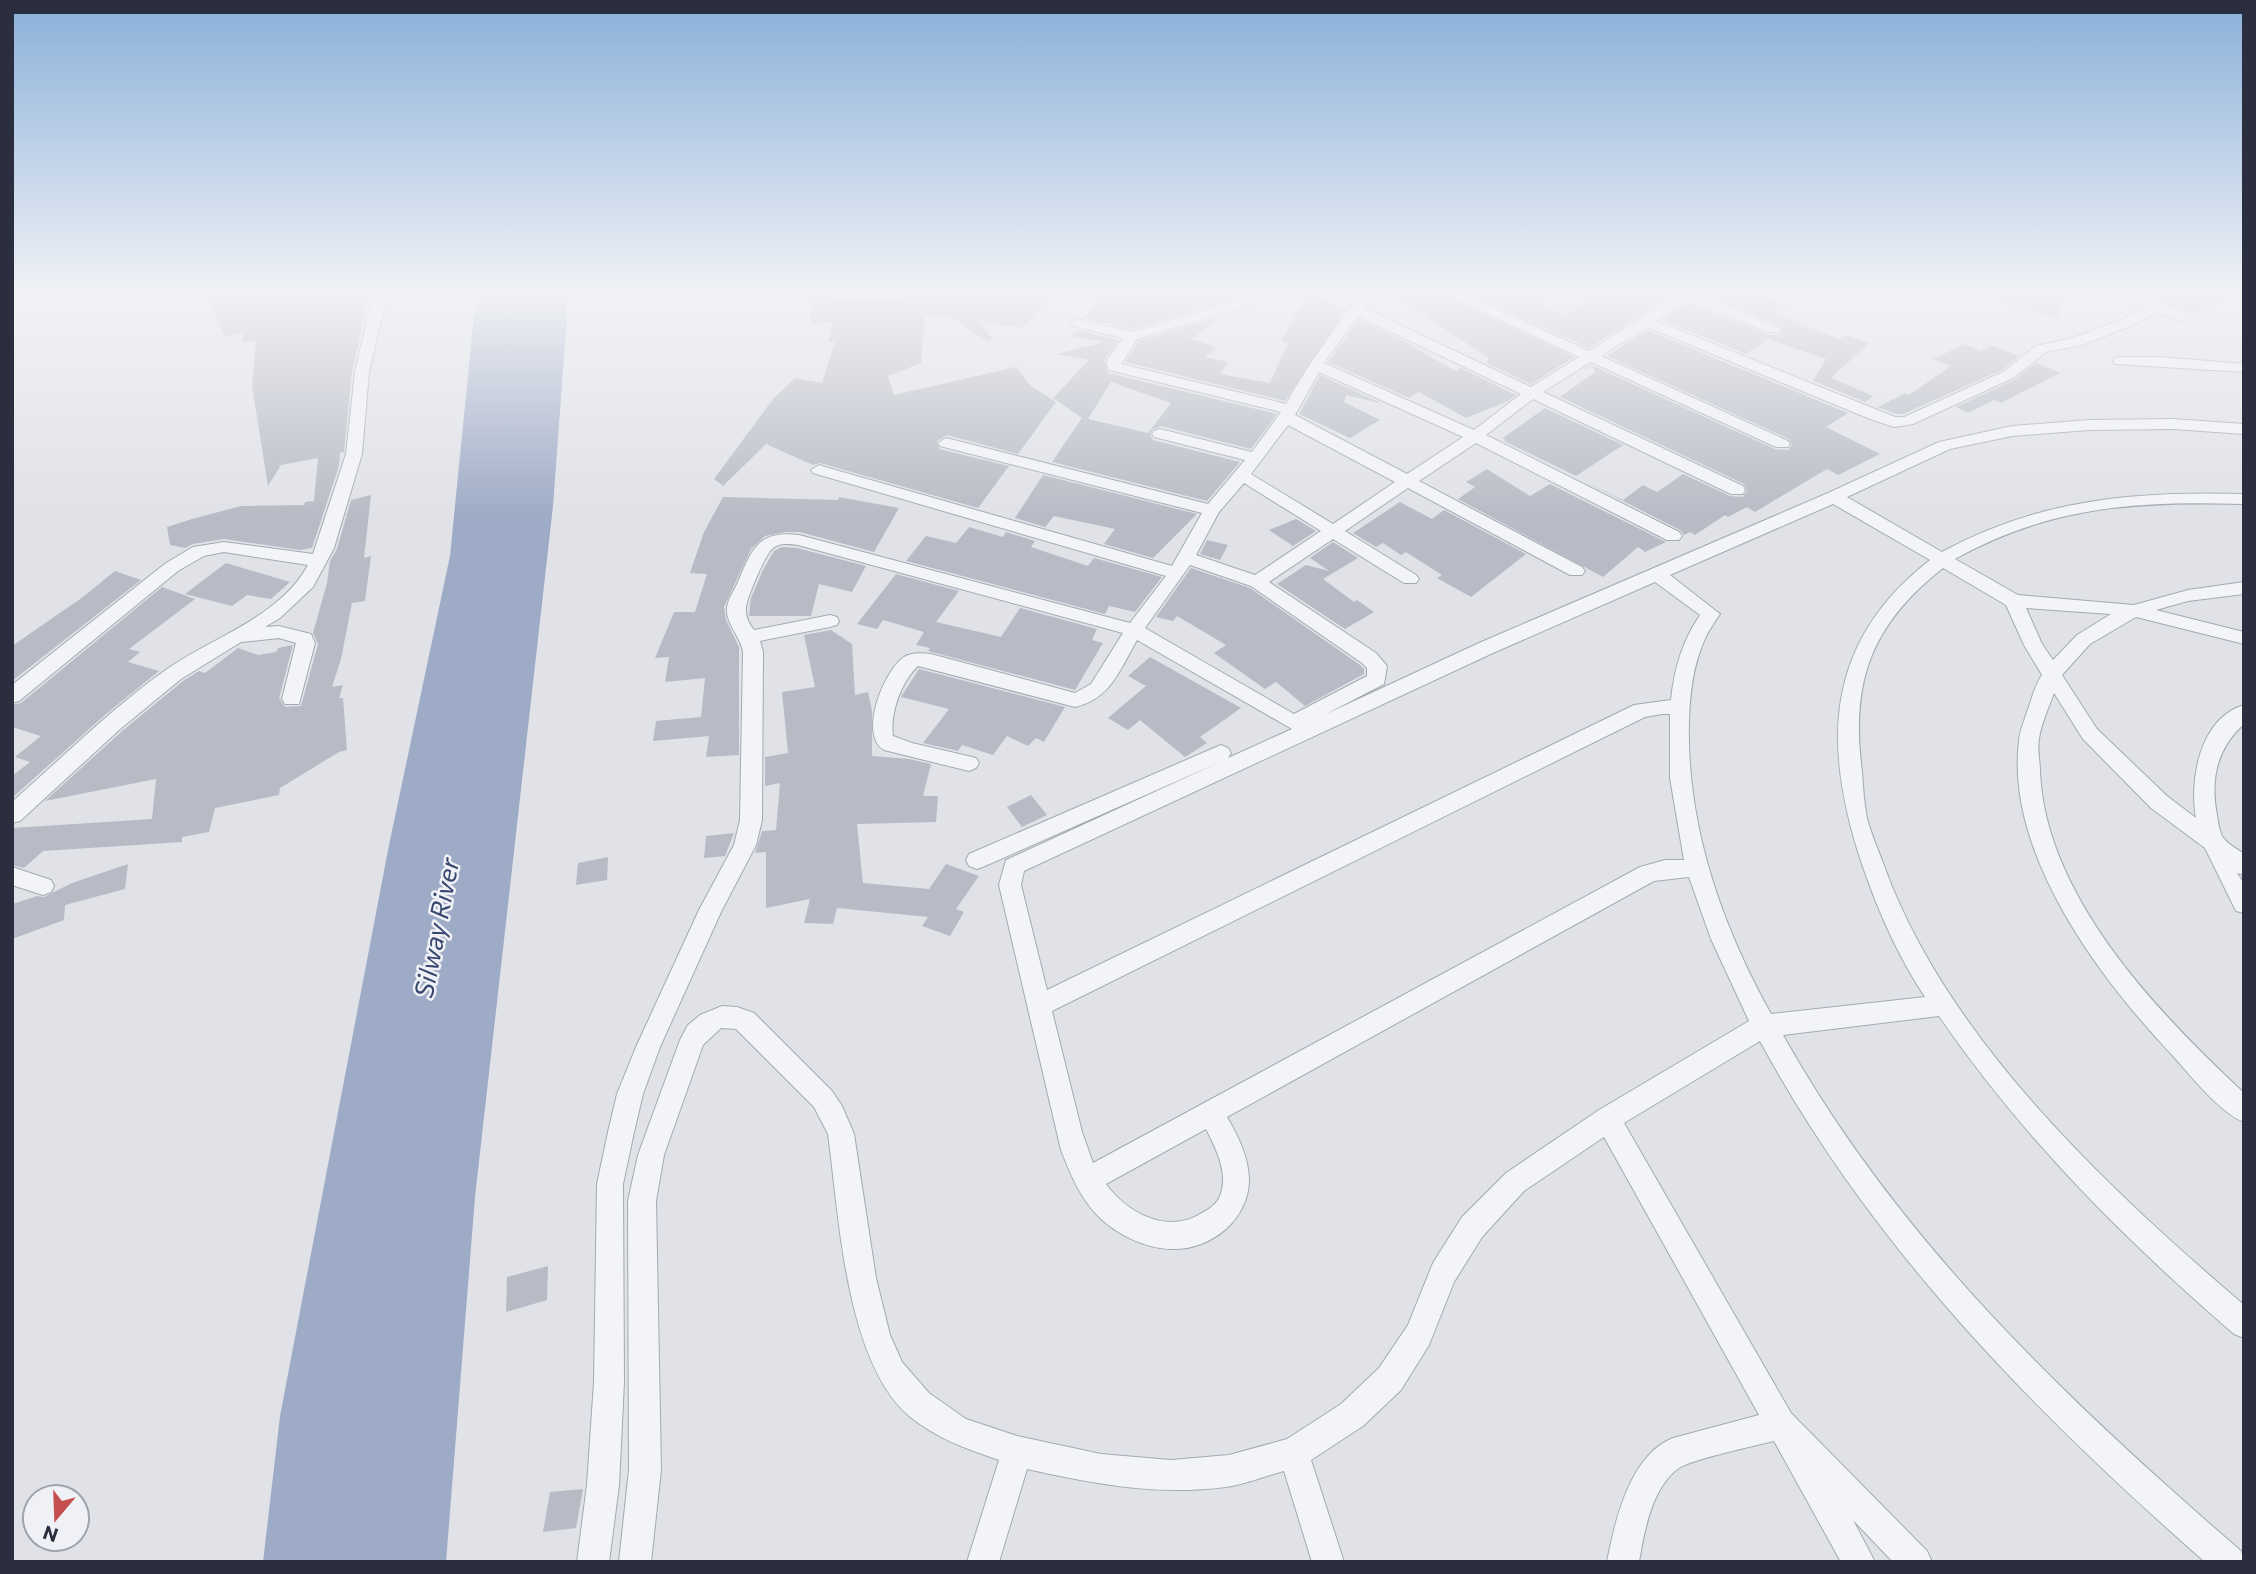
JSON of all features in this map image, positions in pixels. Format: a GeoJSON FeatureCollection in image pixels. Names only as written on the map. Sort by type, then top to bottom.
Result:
{"type":"FeatureCollection","features":[{"type":"Feature","properties":{"kind":"street"},"geometry":{"type":"LineString","coordinates":[[12,815],[112,725],[164,683],[228,639],[273,614],[291,600],[306,583],[320,561],[354,454],[363,369]]}},
{"type":"Feature","properties":{"kind":"street"},"geometry":{"type":"LineString","coordinates":[[1123,369],[1287,413],[1576,571]]}},
{"type":"Feature","properties":{"kind":"street"},"geometry":{"type":"LineString","coordinates":[[969,763],[898,746],[886,742],[880,735],[880,726],[899,675],[910,662],[931,661],[1075,700],[1098,689],[1134,630],[1182,566],[1212,510],[1256,458],[1313,369]]}},
{"type":"Feature","properties":{"kind":"street"},"geometry":{"type":"LineString","coordinates":[[1323,369],[1475,436],[1673,536]]}},
{"type":"Feature","properties":{"kind":"street"},"geometry":{"type":"LineString","coordinates":[[1488,369],[1737,490]]}},
{"type":"Feature","properties":{"kind":"street"},"geometry":{"type":"LineString","coordinates":[[1257,582],[1475,436],[1532,392],[1568,369]]}},
{"type":"Feature","properties":{"kind":"street"},"geometry":{"type":"LineString","coordinates":[[1619,369],[1782,444]]}},
{"type":"Feature","properties":{"kind":"street"},"geometry":{"type":"LineString","coordinates":[[1762,369],[1875,416],[1901,423],[2015,369]]}},
{"type":"Feature","properties":{"kind":"street"},"geometry":{"type":"LineString","coordinates":[[1211,1113],[1230,1148],[1236,1168],[1236,1184],[1231,1204],[1218,1218],[1197,1230],[1175,1236],[1137,1227],[1100,1199],[1088,1180],[1069,1130],[1010,885],[1011,870],[1018,862],[1474,654],[1834,497],[1916,456],[1975,437],[2089,425],[2173,424],[2244,429]]}},
{"type":"Feature","properties":{"kind":"street"},"geometry":{"type":"LineString","coordinates":[[1160,434],[1256,458]]}},
{"type":"Feature","properties":{"kind":"street"},"geometry":{"type":"LineString","coordinates":[[946,443],[1212,510]]}},
{"type":"Feature","properties":{"kind":"street"},"geometry":{"type":"LineString","coordinates":[[819,470],[1182,566],[1257,582],[1369,658],[1379,673],[1377,679],[1371,683],[1292,722],[977,860]]}},
{"type":"Feature","properties":{"kind":"street"},"geometry":{"type":"LineString","coordinates":[[1242,475],[1410,579]]}},
{"type":"Feature","properties":{"kind":"street"},"geometry":{"type":"LineString","coordinates":[[1834,497],[2014,601],[2076,604],[2135,611],[2244,638]]}},
{"type":"Feature","properties":{"kind":"street"},"geometry":{"type":"LineString","coordinates":[[2244,499],[2149,499],[2080,508],[2001,530],[1942,559],[1901,594],[1870,637],[1852,689],[1847,751],[1853,798],[1870,862],[1910,948],[1944,1004],[2006,1088],[2094,1188],[2147,1239],[2244,1324]]}},
{"type":"Feature","properties":{"kind":"street"},"geometry":{"type":"LineString","coordinates":[[593,1562],[603,1485],[609,1382],[610,1184],[629,1094],[710,910],[746,845],[751,806],[753,652],[750,637],[739,623],[736,607],[762,548],[772,540],[799,540],[1134,630],[1292,722]]}},
{"type":"Feature","properties":{"kind":"street"},"geometry":{"type":"LineString","coordinates":[[12,696],[172,567],[199,551],[224,547],[320,561]]}},
{"type":"Feature","properties":{"kind":"street"},"geometry":{"type":"LineString","coordinates":[[1656,574],[1711,614],[1693,643],[1680,708],[1679,761],[1682,794],[1698,868],[1719,932],[1763,1026],[1847,1160],[1943,1281],[2054,1400],[2118,1463],[2230,1562]]}},
{"type":"Feature","properties":{"kind":"street"},"geometry":{"type":"LineString","coordinates":[[2244,588],[2189,595],[2135,611],[2114,620],[2078,644],[2051,675],[2032,718],[2027,770],[2039,830],[2052,863],[2091,936],[2118,975],[2189,1057],[2244,1110]]}},
{"type":"Feature","properties":{"kind":"street"},"geometry":{"type":"LineString","coordinates":[[2014,601],[2022,624],[2051,675],[2090,734],[2159,802],[2244,866]]}},
{"type":"Feature","properties":{"kind":"street"},"geometry":{"type":"LineString","coordinates":[[750,637],[830,621]]}},
{"type":"Feature","properties":{"kind":"street"},"geometry":{"type":"LineString","coordinates":[[228,639],[279,632],[303,638],[306,643],[292,699]]}},
{"type":"Feature","properties":{"kind":"street"},"geometry":{"type":"LineString","coordinates":[[1039,1006],[1642,710],[1662,706],[1680,708]]}},
{"type":"Feature","properties":{"kind":"street"},"geometry":{"type":"LineString","coordinates":[[2244,712],[2225,728],[2207,759],[2203,798],[2213,844],[2223,868],[2244,904]]}},
{"type":"Feature","properties":{"kind":"street"},"geometry":{"type":"LineString","coordinates":[[1088,1180],[1648,873],[1665,869],[1698,868]]}},
{"type":"Feature","properties":{"kind":"street"},"geometry":{"type":"LineString","coordinates":[[12,876],[43,886]]}},
{"type":"Feature","properties":{"kind":"street"},"geometry":{"type":"LineString","coordinates":[[635,1562],[645,1470],[641,1221],[646,1175],[692,1040],[705,1023],[715,1018],[735,1016],[745,1021],[823,1099],[833,1114],[841,1134],[862,1278],[876,1338],[892,1372],[918,1404],[958,1431],[1017,1451],[1101,1469],[1171,1476],[1229,1471],[1294,1453],[1352,1415],[1390,1379],[1419,1335],[1443,1273],[1472,1227],[1515,1182],[1608,1119],[1763,1026],[1944,1004]]}},
{"type":"Feature","properties":{"kind":"street"},"geometry":{"type":"LineString","coordinates":[[1608,1119],[1859,1562]]}},
{"type":"Feature","properties":{"kind":"street"},"geometry":{"type":"LineString","coordinates":[[1623,1562],[1628,1534],[1642,1496],[1658,1466],[1673,1453],[1781,1424]]}},
{"type":"Feature","properties":{"kind":"street"},"geometry":{"type":"LineString","coordinates":[[1781,1424],[1916,1562]]}},
{"type":"Feature","properties":{"kind":"street"},"geometry":{"type":"LineString","coordinates":[[983,1562],[1017,1451]]}},
{"type":"Feature","properties":{"kind":"street"},"geometry":{"type":"LineString","coordinates":[[1294,1453],[1328,1562]]}},
{"type":"Feature","properties":{"kind":"water","name":"Silway River"},"geometry":{"type":"Polygon","coordinates":[[[469,369],[563,369],[553,506],[475,1197],[446,1562],[263,1562],[280,1416],[389,845],[450,556],[469,369]]]}},
{"type":"Feature","properties":{"kind":"building"},"geometry":{"type":"Polygon","coordinates":[[[253,369],[353,369],[344,452],[340,453],[339,466],[312,548],[300,550],[224,539],[185,548],[170,545],[167,527],[192,519],[241,506],[304,505],[305,502],[314,501],[318,458],[281,465],[268,486],[252,386],[253,369]]]}},
{"type":"Feature","properties":{"kind":"building"},"geometry":{"type":"Polygon","coordinates":[[[826,369],[905,369],[888,376],[894,395],[1005,369],[1018,369],[1031,386],[1056,402],[1018,454],[947,435],[937,441],[939,449],[1009,466],[978,508],[820,463],[813,465],[766,444],[723,486],[714,479],[773,399],[795,378],[822,383],[826,369]]]}},
{"type":"Feature","properties":{"kind":"building"},"geometry":{"type":"Polygon","coordinates":[[[1080,369],[1107,369],[1108,373],[1277,414],[1251,449],[1161,426],[1152,430],[1150,435],[1153,440],[1240,462],[1207,501],[1052,462],[1082,418],[1053,398],[1080,369]],[[1111,382],[1088,419],[1148,433],[1171,403],[1111,382]]]}},
{"type":"Feature","properties":{"kind":"building"},"geometry":{"type":"Polygon","coordinates":[[[1156,369],[1223,369],[1220,374],[1270,383],[1276,369],[1306,369],[1285,401],[1156,369]]]}},
{"type":"Feature","properties":{"kind":"building"},"geometry":{"type":"Polygon","coordinates":[[[1345,369],[1453,369],[1457,372],[1464,369],[1516,395],[1508,401],[1466,418],[1419,392],[1409,398],[1345,369]]]}},
{"type":"Feature","properties":{"kind":"building"},"geometry":{"type":"Polygon","coordinates":[[[1500,369],[1554,369],[1531,384],[1500,369]]]}},
{"type":"Feature","properties":{"kind":"building"},"geometry":{"type":"Polygon","coordinates":[[[1594,369],[1601,369],[1775,449],[1788,450],[1792,445],[1789,439],[1637,369],[1743,369],[1848,413],[1826,427],[1880,454],[1838,475],[1827,469],[1755,512],[1747,507],[1728,517],[1725,515],[1695,535],[1690,532],[1684,535],[1680,530],[1584,481],[1623,500],[1643,485],[1657,492],[1683,474],[1730,496],[1743,497],[1747,491],[1744,484],[1560,397],[1595,372],[1594,369]]]}},
{"type":"Feature","properties":{"kind":"building"},"geometry":{"type":"Polygon","coordinates":[[[1820,369],[1840,369],[1831,378],[1873,396],[1865,402],[1813,381],[1820,369]]]}},
{"type":"Feature","properties":{"kind":"building"},"geometry":{"type":"Polygon","coordinates":[[[1946,369],[2003,369],[1903,414],[1878,407],[1905,393],[1909,395],[1946,369]]]}},
{"type":"Feature","properties":{"kind":"building"},"geometry":{"type":"Polygon","coordinates":[[[2028,369],[2051,369],[2060,373],[2001,403],[1994,400],[1968,413],[1956,407],[2014,380],[2028,369]]]}},
{"type":"Feature","properties":{"kind":"building"},"geometry":{"type":"Polygon","coordinates":[[[1320,375],[1383,404],[1346,395],[1344,402],[1380,420],[1350,438],[1299,414],[1320,375]]]}},
{"type":"Feature","properties":{"kind":"building"},"geometry":{"type":"Polygon","coordinates":[[[1545,408],[1623,445],[1576,476],[1504,441],[1506,440],[1503,438],[1545,408]]]}},
{"type":"Feature","properties":{"kind":"building"},"geometry":{"type":"Polygon","coordinates":[[[1487,469],[1530,496],[1550,484],[1666,542],[1645,552],[1638,547],[1603,577],[1458,499],[1475,487],[1466,482],[1487,469]]]}},
{"type":"Feature","properties":{"kind":"building"},"geometry":{"type":"Polygon","coordinates":[[[1043,475],[1197,514],[1153,558],[1104,544],[1115,529],[1054,516],[1045,527],[1015,518],[1043,475]]]}},
{"type":"Feature","properties":{"kind":"building"},"geometry":{"type":"Polygon","coordinates":[[[371,495],[364,558],[371,556],[365,601],[352,603],[341,659],[332,687],[343,685],[339,698],[343,698],[347,750],[339,752],[280,788],[279,795],[215,808],[209,832],[182,837],[182,842],[43,851],[24,868],[12,865],[12,828],[152,819],[156,779],[45,801],[121,732],[183,681],[199,671],[205,673],[238,648],[258,655],[293,645],[279,698],[285,707],[301,706],[318,644],[313,633],[327,583],[330,561],[337,549],[351,500],[371,495]]]}},
{"type":"Feature","properties":{"kind":"building"},"geometry":{"type":"Polygon","coordinates":[[[723,497],[838,500],[839,497],[899,508],[874,552],[800,532],[765,536],[751,549],[724,607],[726,620],[739,647],[739,755],[706,757],[709,736],[653,741],[656,721],[701,717],[705,678],[665,682],[669,657],[655,658],[674,612],[695,612],[707,574],[690,573],[704,532],[723,497]]]}},
{"type":"Feature","properties":{"kind":"building"},"geometry":{"type":"Polygon","coordinates":[[[1400,502],[1432,519],[1444,510],[1526,554],[1471,597],[1437,578],[1442,575],[1406,552],[1401,555],[1383,543],[1376,547],[1353,533],[1400,502]]]}},
{"type":"Feature","properties":{"kind":"building"},"geometry":{"type":"Polygon","coordinates":[[[1296,519],[1316,531],[1293,546],[1269,530],[1296,519]]]}},
{"type":"Feature","properties":{"kind":"building"},"geometry":{"type":"Polygon","coordinates":[[[969,527],[1003,537],[1006,532],[1035,541],[1031,547],[1088,566],[1094,558],[1162,577],[1135,612],[1109,606],[1105,614],[906,561],[926,536],[956,543],[969,527]]]}},
{"type":"Feature","properties":{"kind":"building"},"geometry":{"type":"Polygon","coordinates":[[[1207,540],[1228,545],[1220,560],[1200,554],[1207,540]]]}},
{"type":"Feature","properties":{"kind":"building"},"geometry":{"type":"Polygon","coordinates":[[[1333,542],[1358,558],[1323,579],[1354,602],[1357,600],[1374,612],[1345,629],[1277,584],[1306,565],[1329,571],[1310,558],[1333,542]]]}},
{"type":"Feature","properties":{"kind":"building"},"geometry":{"type":"Polygon","coordinates":[[[782,547],[797,548],[866,566],[852,592],[819,584],[811,616],[749,616],[751,598],[763,570],[774,551],[782,547]]]}},
{"type":"Feature","properties":{"kind":"building"},"geometry":{"type":"Polygon","coordinates":[[[226,563],[290,582],[271,599],[247,595],[232,606],[185,594],[226,563]]]}},
{"type":"Feature","properties":{"kind":"building"},"geometry":{"type":"Polygon","coordinates":[[[1191,568],[1250,588],[1360,665],[1364,674],[1305,706],[1276,682],[1265,689],[1214,653],[1226,645],[1177,616],[1173,621],[1156,617],[1191,568]]]}},
{"type":"Feature","properties":{"kind":"building"},"geometry":{"type":"Polygon","coordinates":[[[115,571],[141,580],[12,681],[12,646],[83,597],[115,571]]]}},
{"type":"Feature","properties":{"kind":"building"},"geometry":{"type":"Polygon","coordinates":[[[896,574],[959,591],[936,622],[1001,637],[1020,608],[1097,629],[1092,640],[1103,643],[1075,690],[928,651],[930,648],[916,645],[924,632],[883,620],[877,629],[857,624],[896,574]]]}},
{"type":"Feature","properties":{"kind":"building"},"geometry":{"type":"Polygon","coordinates":[[[162,587],[195,599],[129,649],[140,652],[128,662],[159,671],[106,714],[12,798],[12,776],[30,762],[15,757],[41,736],[12,727],[12,705],[21,703],[162,587]]]}},
{"type":"Feature","properties":{"kind":"building"},"geometry":{"type":"Polygon","coordinates":[[[831,630],[852,644],[855,695],[868,692],[872,711],[872,756],[931,764],[923,796],[938,796],[936,822],[857,824],[863,883],[929,889],[946,864],[979,876],[956,909],[964,912],[950,936],[922,926],[928,917],[837,908],[833,924],[804,923],[810,899],[766,908],[766,852],[755,853],[762,831],[776,830],[780,783],[765,786],[765,757],[788,753],[782,692],[815,687],[804,635],[831,630]]]}},
{"type":"Feature","properties":{"kind":"building"},"geometry":{"type":"Polygon","coordinates":[[[1150,657],[1241,708],[1200,737],[1207,743],[1185,757],[1140,720],[1128,730],[1108,718],[1146,686],[1128,676],[1150,657]]]}},
{"type":"Feature","properties":{"kind":"building"},"geometry":{"type":"Polygon","coordinates":[[[919,669],[1065,707],[1044,742],[1036,738],[1028,746],[1007,736],[993,755],[962,745],[958,751],[923,743],[949,709],[901,697],[919,669]]]}},
{"type":"Feature","properties":{"kind":"building"},"geometry":{"type":"Polygon","coordinates":[[[1031,795],[1047,815],[1022,827],[1007,807],[1031,795]]]}},
{"type":"Feature","properties":{"kind":"building"},"geometry":{"type":"Polygon","coordinates":[[[734,833],[725,856],[704,858],[706,836],[734,833]]]}},
{"type":"Feature","properties":{"kind":"building"},"geometry":{"type":"Polygon","coordinates":[[[608,857],[607,880],[576,885],[578,863],[608,857]]]}},
{"type":"Feature","properties":{"kind":"building"},"geometry":{"type":"Polygon","coordinates":[[[128,864],[125,889],[65,905],[64,920],[12,939],[13,904],[37,896],[44,897],[72,883],[128,864]]]}},
{"type":"Feature","properties":{"kind":"building"},"geometry":{"type":"Polygon","coordinates":[[[548,1266],[547,1300],[506,1312],[507,1277],[548,1266]]]}},
{"type":"Feature","properties":{"kind":"building"},"geometry":{"type":"Polygon","coordinates":[[[583,1489],[576,1528],[543,1532],[550,1492],[583,1489]]]}}]}
